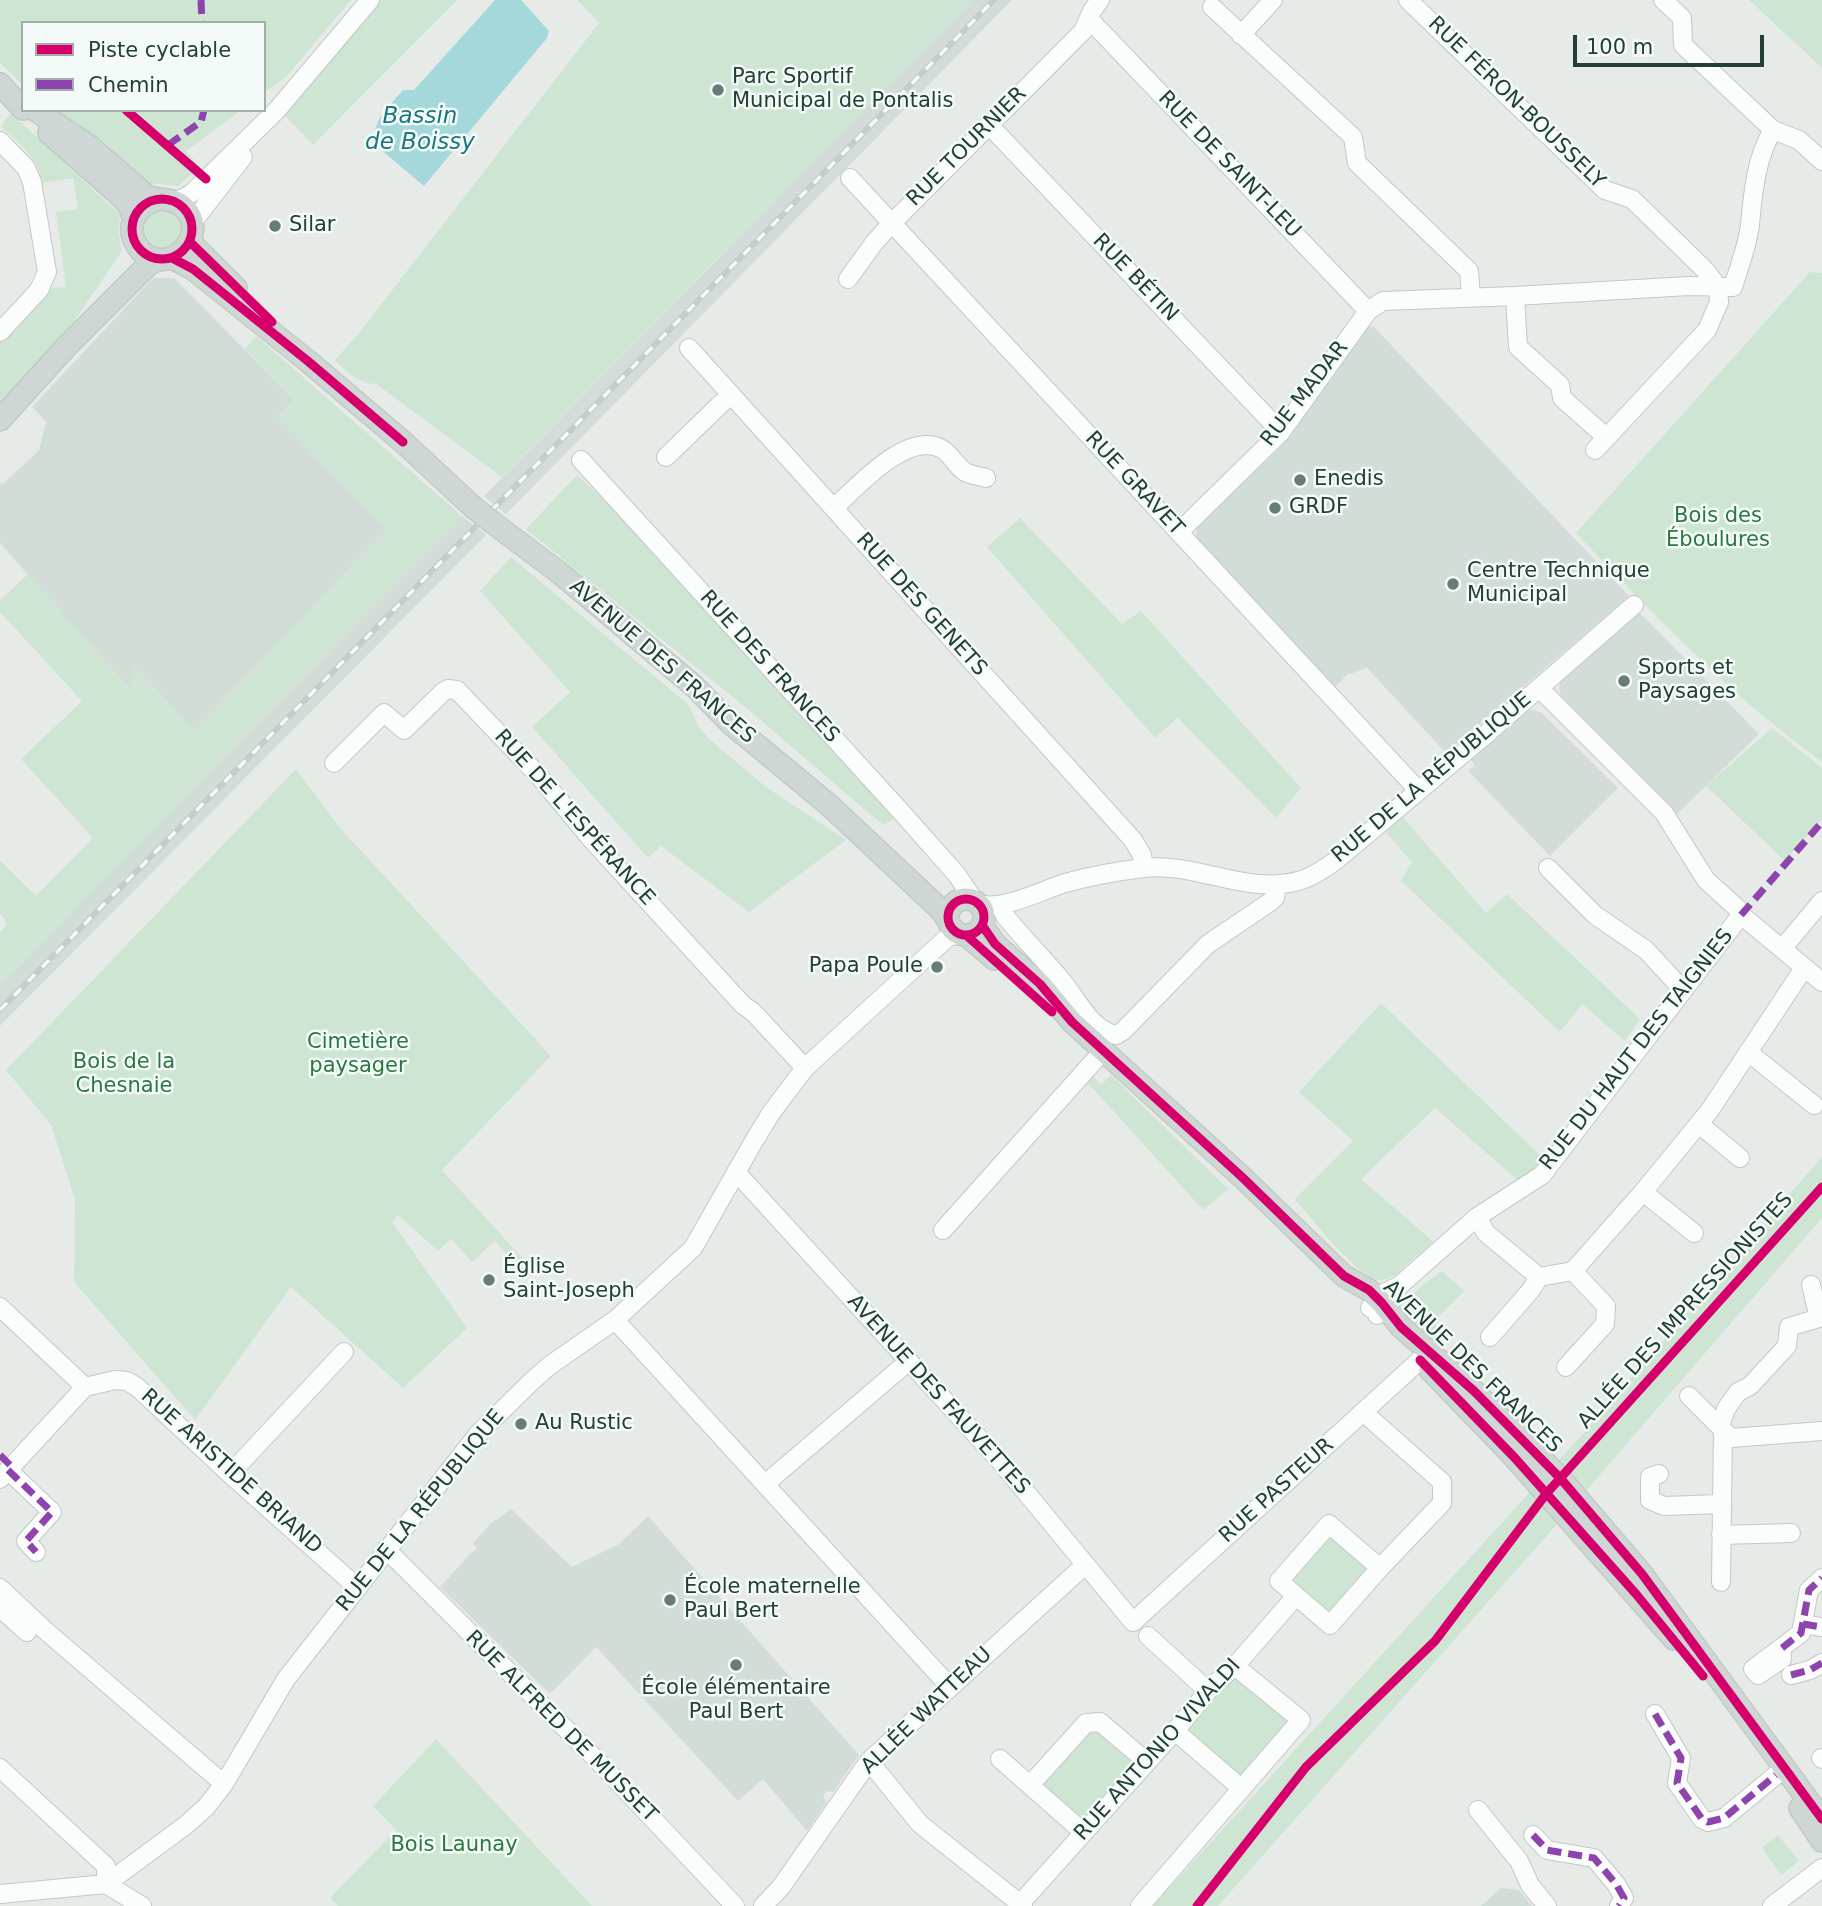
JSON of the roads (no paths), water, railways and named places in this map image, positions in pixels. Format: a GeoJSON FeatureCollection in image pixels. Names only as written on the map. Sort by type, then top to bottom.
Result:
{"type":"FeatureCollection","features":[{"type":"Feature","properties":{"kind":"main road"},"geometry":{"type":"LineString","coordinates":[[0,84],[21,100]]}},
{"type":"Feature","properties":{"kind":"main road"},"geometry":{"type":"LineString","coordinates":[[0,84],[21,106]]}},
{"type":"Feature","properties":{"kind":"main road"},"geometry":{"type":"LineString","coordinates":[[27,112],[125,200],[134,218]]}},
{"type":"Feature","properties":{"kind":"main road"},"geometry":{"type":"LineString","coordinates":[[38,112],[88,145],[133,185],[185,210],[191,232],[309,362]]}},
{"type":"Feature","properties":{"kind":"main road"},"geometry":{"type":"LineString","coordinates":[[166,201],[143,206],[134,218],[132,231],[136,245],[147,255],[193,269],[309,362]]}},
{"type":"Feature","properties":{"kind":"main road"},"geometry":{"type":"LineString","coordinates":[[0,421],[67,346],[148,265],[182,252],[191,232]]}},
{"type":"Feature","properties":{"kind":"main road"},"geometry":{"type":"LineString","coordinates":[[67,346],[128,264],[136,245]]}},
{"type":"Feature","properties":{"kind":"main road","name":"AVENUE DES FRANCES"},"geometry":{"type":"LineString","coordinates":[[309,362],[410,448],[473,507],[561,574],[829,805],[941,910],[969,916],[1041,1003],[1110,1043],[1344,1276],[1364,1287],[1378,1307],[1398,1324],[1636,1594],[1698,1669],[1822,1841]]}},
{"type":"Feature","properties":{"kind":"main road","name":"AVENUE DES FRANCES"},"geometry":{"type":"LineString","coordinates":[[1421,1352],[1481,1398],[1561,1479],[1642,1574],[1822,1819]]}},
{"type":"Feature","properties":{"kind":"street"},"geometry":{"type":"LineString","coordinates":[[191,232],[276,111],[370,0]]}},
{"type":"Feature","properties":{"kind":"street","name":"RUE TOURNIER"},"geometry":{"type":"LineString","coordinates":[[848,279],[891,224],[1083,31],[1100,0]]}},
{"type":"Feature","properties":{"kind":"street"},"geometry":{"type":"LineString","coordinates":[[1241,35],[1273,0]]}},
{"type":"Feature","properties":{"kind":"street","name":"RUE FÉRON-BOUSSELY"},"geometry":{"type":"LineString","coordinates":[[1408,0],[1605,190],[1632,199],[1705,270],[1718,287]]}},
{"type":"Feature","properties":{"kind":"street"},"geometry":{"type":"LineString","coordinates":[[1663,0],[1682,18],[1683,45],[1773,130],[1799,140],[1822,161]]}},
{"type":"Feature","properties":{"kind":"street"},"geometry":{"type":"LineString","coordinates":[[1212,7],[1353,136],[1357,163],[1469,271],[1471,297]]}},
{"type":"Feature","properties":{"kind":"street","name":"RUE DE SAINT-LEU"},"geometry":{"type":"LineString","coordinates":[[1090,20],[1368,311]]}},
{"type":"Feature","properties":{"kind":"street"},"geometry":{"type":"LineString","coordinates":[[166,201],[191,193],[276,111]]}},
{"type":"Feature","properties":{"kind":"street","name":"RUE BÉTIN"},"geometry":{"type":"LineString","coordinates":[[989,125],[1281,432]]}},
{"type":"Feature","properties":{"kind":"street"},"geometry":{"type":"LineString","coordinates":[[1368,311],[1383,301],[1689,286],[1733,287],[1750,226],[1751,204],[1766,141],[1773,130]]}},
{"type":"Feature","properties":{"kind":"street"},"geometry":{"type":"LineString","coordinates":[[0,141],[26,168],[32,182],[47,272],[39,290],[0,332]]}},
{"type":"Feature","properties":{"kind":"street","name":"RUE GRAVET"},"geometry":{"type":"LineString","coordinates":[[850,177],[1418,790]]}},
{"type":"Feature","properties":{"kind":"street"},"geometry":{"type":"LineString","coordinates":[[1515,296],[1518,347],[1559,385],[1562,398],[1601,443],[1707,330],[1718,302],[1718,287]]}},
{"type":"Feature","properties":{"kind":"street","name":"RUE MADAR"},"geometry":{"type":"LineString","coordinates":[[1179,532],[1281,432],[1368,311]]}},
{"type":"Feature","properties":{"kind":"street","name":"RUE DES GENETS"},"geometry":{"type":"LineString","coordinates":[[689,348],[1133,840],[1142,855],[1144,868]]}},
{"type":"Feature","properties":{"kind":"street"},"geometry":{"type":"LineString","coordinates":[[666,457],[731,394]]}},
{"type":"Feature","properties":{"kind":"street"},"geometry":{"type":"LineString","coordinates":[[834,508],[890,459],[907,448],[935,446],[943,449],[966,473],[986,478]]}},
{"type":"Feature","properties":{"kind":"street","name":"RUE DES FRANCES"},"geometry":{"type":"LineString","coordinates":[[581,460],[957,875],[969,916]]}},
{"type":"Feature","properties":{"kind":"street","name":"RUE DE LA RÉPUBLIQUE"},"geometry":{"type":"LineString","coordinates":[[106,1884],[206,1807],[224,1784],[286,1679],[478,1434],[549,1366],[615,1320],[693,1248],[771,1113],[805,1068],[969,916],[1067,883],[1144,868],[1161,867],[1256,884],[1298,881],[1335,861],[1634,605]]}},
{"type":"Feature","properties":{"kind":"street"},"geometry":{"type":"LineString","coordinates":[[1539,688],[1664,813],[1706,880],[1738,909],[1741,915],[1822,982]]}},
{"type":"Feature","properties":{"kind":"street","name":"RUE DE L'ESPÉRANCE"},"geometry":{"type":"LineString","coordinates":[[334,763],[384,713],[404,730],[443,692],[448,689],[457,690],[539,776],[592,839],[743,1006],[753,1012],[805,1068]]}},
{"type":"Feature","properties":{"kind":"street"},"geometry":{"type":"LineString","coordinates":[[1556,869],[1595,915],[1646,950],[1683,990]]}},
{"type":"Feature","properties":{"kind":"street"},"geometry":{"type":"LineString","coordinates":[[943,1230],[1110,1043],[1208,944],[1270,902],[1277,893],[1277,884]]}},
{"type":"Feature","properties":{"kind":"street"},"geometry":{"type":"LineString","coordinates":[[1782,949],[1822,901]]}},
{"type":"Feature","properties":{"kind":"street","name":"RUE DU HAUT DES TAIGNIES"},"geometry":{"type":"LineString","coordinates":[[1378,1307],[1393,1299],[1399,1286],[1477,1217],[1542,1175],[1741,915]]}},
{"type":"Feature","properties":{"kind":"street","name":"AVENUE DES FRANCES"},"geometry":{"type":"LineString","coordinates":[[969,916],[1005,916],[1064,983],[1082,1010],[1104,1029],[1110,1043]]}},
{"type":"Feature","properties":{"kind":"street"},"geometry":{"type":"LineString","coordinates":[[1490,1337],[1539,1277],[1573,1271],[1643,1192],[1699,1124],[1804,968]]}},
{"type":"Feature","properties":{"kind":"street"},"geometry":{"type":"LineString","coordinates":[[1748,1052],[1814,1105]]}},
{"type":"Feature","properties":{"kind":"street"},"geometry":{"type":"LineString","coordinates":[[1699,1124],[1740,1158]]}},
{"type":"Feature","properties":{"kind":"street","name":"AVENUE DES FAUVETTES"},"geometry":{"type":"LineString","coordinates":[[736,1172],[1000,1461],[1133,1622]]}},
{"type":"Feature","properties":{"kind":"street"},"geometry":{"type":"LineString","coordinates":[[1643,1192],[1694,1233]]}},
{"type":"Feature","properties":{"kind":"street"},"geometry":{"type":"LineString","coordinates":[[1477,1217],[1486,1233],[1539,1277]]}},
{"type":"Feature","properties":{"kind":"street"},"geometry":{"type":"LineString","coordinates":[[1566,1367],[1605,1324],[1606,1306],[1573,1271]]}},
{"type":"Feature","properties":{"kind":"street"},"geometry":{"type":"LineString","coordinates":[[1721,1582],[1722,1428],[1726,1409],[1738,1392],[1750,1386],[1787,1346],[1789,1327],[1819,1318],[1811,1285]]}},
{"type":"Feature","properties":{"kind":"street"},"geometry":{"type":"LineString","coordinates":[[0,1307],[85,1387],[5,1468],[52,1512],[26,1541],[36,1552]]}},
{"type":"Feature","properties":{"kind":"street"},"geometry":{"type":"LineString","coordinates":[[615,1320],[950,1687]]}},
{"type":"Feature","properties":{"kind":"street"},"geometry":{"type":"LineString","coordinates":[[230,1474],[344,1352]]}},
{"type":"Feature","properties":{"kind":"street","name":"RUE PASTEUR"},"geometry":{"type":"LineString","coordinates":[[1133,1622],[1363,1412],[1421,1352]]}},
{"type":"Feature","properties":{"kind":"street"},"geometry":{"type":"LineString","coordinates":[[765,1484],[909,1361]]}},
{"type":"Feature","properties":{"kind":"street","name":"RUE ARISTIDE BRIAND"},"geometry":{"type":"LineString","coordinates":[[85,1387],[115,1380],[133,1383],[358,1588]]}},
{"type":"Feature","properties":{"kind":"street"},"geometry":{"type":"LineString","coordinates":[[1689,1396],[1731,1438],[1822,1431]]}},
{"type":"Feature","properties":{"kind":"street"},"geometry":{"type":"LineString","coordinates":[[1363,1412],[1441,1482],[1442,1503],[1330,1625],[1279,1581],[1329,1524],[1380,1568]]}},
{"type":"Feature","properties":{"kind":"street"},"geometry":{"type":"LineString","coordinates":[[1660,1474],[1650,1477],[1650,1500],[1664,1506],[1720,1504]]}},
{"type":"Feature","properties":{"kind":"street"},"geometry":{"type":"LineString","coordinates":[[1721,1535],[1791,1533]]}},
{"type":"Feature","properties":{"kind":"street","name":"RUE ALFRED DE MUSSET"},"geometry":{"type":"LineString","coordinates":[[386,1549],[601,1763],[735,1906]]}},
{"type":"Feature","properties":{"kind":"street","name":"ALLÉE WATTEAU"},"geometry":{"type":"LineString","coordinates":[[763,1906],[781,1887],[869,1761],[1085,1565]]}},
{"type":"Feature","properties":{"kind":"street"},"geometry":{"type":"LineString","coordinates":[[1782,1648],[1801,1633],[1809,1590],[1822,1578]]}},
{"type":"Feature","properties":{"kind":"street"},"geometry":{"type":"LineString","coordinates":[[0,1588],[47,1632],[224,1784]]}},
{"type":"Feature","properties":{"kind":"street","name":"RUE ANTONIO VIVALDI"},"geometry":{"type":"LineString","coordinates":[[1020,1905],[1296,1596]]}},
{"type":"Feature","properties":{"kind":"street"},"geometry":{"type":"LineString","coordinates":[[0,1608],[27,1632]]}},
{"type":"Feature","properties":{"kind":"street"},"geometry":{"type":"LineString","coordinates":[[1803,1624],[1822,1627]]}},
{"type":"Feature","properties":{"kind":"street"},"geometry":{"type":"LineString","coordinates":[[1147,1636],[1208,1692]]}},
{"type":"Feature","properties":{"kind":"street"},"geometry":{"type":"LineString","coordinates":[[1140,1906],[1301,1720],[1235,1666]]}},
{"type":"Feature","properties":{"kind":"street"},"geometry":{"type":"LineString","coordinates":[[1791,1675],[1821,1666]]}},
{"type":"Feature","properties":{"kind":"street"},"geometry":{"type":"LineString","coordinates":[[1655,1714],[1681,1758],[1677,1783],[1702,1819],[1709,1822],[1724,1818],[1776,1775]]}},
{"type":"Feature","properties":{"kind":"street"},"geometry":{"type":"LineString","coordinates":[[1030,1785],[1086,1723],[1100,1721],[1147,1762]]}},
{"type":"Feature","properties":{"kind":"street"},"geometry":{"type":"LineString","coordinates":[[1175,1731],[1242,1789]]}},
{"type":"Feature","properties":{"kind":"street"},"geometry":{"type":"LineString","coordinates":[[1000,1759],[1083,1832]]}},
{"type":"Feature","properties":{"kind":"street"},"geometry":{"type":"LineString","coordinates":[[869,1761],[920,1824],[1020,1905]]}},
{"type":"Feature","properties":{"kind":"street"},"geometry":{"type":"LineString","coordinates":[[0,1768],[106,1866],[106,1884]]}},
{"type":"Feature","properties":{"kind":"street"},"geometry":{"type":"LineString","coordinates":[[1478,1811],[1519,1861],[1530,1885],[1547,1906]]}},
{"type":"Feature","properties":{"kind":"street"},"geometry":{"type":"LineString","coordinates":[[1533,1835],[1547,1850],[1594,1858],[1624,1898],[1619,1906]]}},
{"type":"Feature","properties":{"kind":"street"},"geometry":{"type":"LineString","coordinates":[[1772,1906],[1822,1868]]}},
{"type":"Feature","properties":{"kind":"street"},"geometry":{"type":"LineString","coordinates":[[0,1894],[106,1884],[142,1906]]}},
{"type":"Feature","properties":{"kind":"water","name":"Bassin de Boissy"},"geometry":{"type":"Polygon","coordinates":[[[495,0],[521,0],[549,31],[547,38],[424,186],[380,149],[375,133],[377,125],[385,110],[403,90],[414,90],[495,0]]]}},
{"type":"Feature","properties":{"kind":"railway"},"geometry":{"type":"LineString","coordinates":[[0,1010],[994,0]]}},
{"type":"Feature","properties":{"kind":"place","name":"Parc Sportif Municipal de Pontalis"},"geometry":{"type":"Point","coordinates":[718,90]}},
{"type":"Feature","properties":{"kind":"place","name":"Silar"},"geometry":{"type":"Point","coordinates":[275,226]}},
{"type":"Feature","properties":{"kind":"place","name":"Enedis"},"geometry":{"type":"Point","coordinates":[1300,480]}},
{"type":"Feature","properties":{"kind":"place","name":"GRDF"},"geometry":{"type":"Point","coordinates":[1275,508]}},
{"type":"Feature","properties":{"kind":"place","name":"Centre Technique Municipal"},"geometry":{"type":"Point","coordinates":[1453,584]}},
{"type":"Feature","properties":{"kind":"place","name":"Sports et Paysages"},"geometry":{"type":"Point","coordinates":[1624,681]}},
{"type":"Feature","properties":{"kind":"place","name":"Papa Poule"},"geometry":{"type":"Point","coordinates":[937,967]}},
{"type":"Feature","properties":{"kind":"place","name":"Église Saint-Joseph"},"geometry":{"type":"Point","coordinates":[489,1280]}},
{"type":"Feature","properties":{"kind":"place","name":"Au Rustic"},"geometry":{"type":"Point","coordinates":[521,1424]}},
{"type":"Feature","properties":{"kind":"place","name":"École maternelle Paul Bert"},"geometry":{"type":"Point","coordinates":[670,1600]}},
{"type":"Feature","properties":{"kind":"place","name":"École élémentaire Paul Bert"},"geometry":{"type":"Point","coordinates":[736,1665]}},
{"type":"Feature","properties":{"kind":"park label","name":"Bois des Éboulures"},"geometry":{"type":"Point","coordinates":[1718,529]}},
{"type":"Feature","properties":{"kind":"park label","name":"Cimetière paysager"},"geometry":{"type":"Point","coordinates":[358,1055]}},
{"type":"Feature","properties":{"kind":"park label","name":"Bois de la Chesnaie"},"geometry":{"type":"Point","coordinates":[124,1075]}},
{"type":"Feature","properties":{"kind":"park label","name":"Bois Launay"},"geometry":{"type":"Point","coordinates":[454,1846]}}]}
